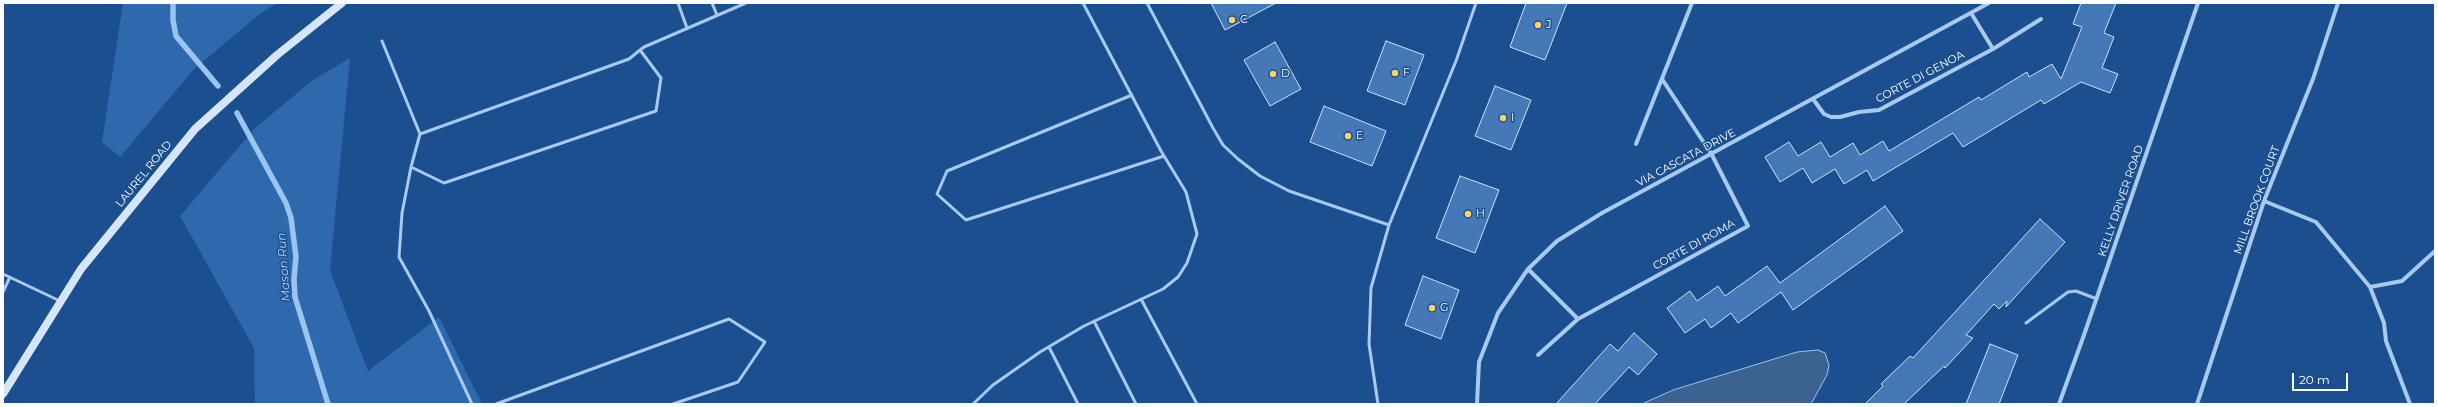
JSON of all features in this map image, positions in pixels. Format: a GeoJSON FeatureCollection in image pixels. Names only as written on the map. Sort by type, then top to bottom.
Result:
{"type":"FeatureCollection","features":[{"type":"Feature","properties":{"kind":"main road","name":"LAUREL ROAD"},"geometry":{"type":"LineString","coordinates":[[3,394],[81,269],[195,130],[278,54],[342,3]]}},
{"type":"Feature","properties":{"kind":"street"},"geometry":{"type":"LineString","coordinates":[[1636,144],[1692,3]]}},
{"type":"Feature","properties":{"kind":"street","name":"VIA CASCATA DRIVE"},"geometry":{"type":"LineString","coordinates":[[1477,404],[1480,362],[1488,336],[1498,313],[1528,269],[1548,249],[1576,228],[1989,3]]}},
{"type":"Feature","properties":{"kind":"street","name":"KELLY DRIVER ROAD"},"geometry":{"type":"LineString","coordinates":[[2059,404],[2097,299],[2198,3]]}},
{"type":"Feature","properties":{"kind":"street","name":"MILL BROOK COURT"},"geometry":{"type":"LineString","coordinates":[[2197,404],[2264,201],[2313,79],[2338,3]]}},
{"type":"Feature","properties":{"kind":"street"},"geometry":{"type":"LineString","coordinates":[[1971,13],[1993,49]]}},
{"type":"Feature","properties":{"kind":"street","name":"CORTE DI GENOA"},"geometry":{"type":"LineString","coordinates":[[1814,99],[1824,114],[1831,117],[1840,117],[1859,112],[1879,110],[1993,49],[2041,19]]}},
{"type":"Feature","properties":{"kind":"street"},"geometry":{"type":"LineString","coordinates":[[1662,79],[1712,155]]}},
{"type":"Feature","properties":{"kind":"street","name":"CORTE DI ROMA"},"geometry":{"type":"LineString","coordinates":[[1538,355],[1578,319],[1748,226],[1712,155]]}},
{"type":"Feature","properties":{"kind":"street"},"geometry":{"type":"LineString","coordinates":[[2264,201],[2316,222],[2370,287],[2384,323],[2386,341],[2410,404]]}},
{"type":"Feature","properties":{"kind":"street"},"geometry":{"type":"LineString","coordinates":[[2370,287],[2402,281],[2435,251]]}},
{"type":"Feature","properties":{"kind":"street"},"geometry":{"type":"LineString","coordinates":[[1528,269],[1578,319]]}},
{"type":"Feature","properties":{"kind":"lane"},"geometry":{"type":"LineString","coordinates":[[678,3],[687,28]]}},
{"type":"Feature","properties":{"kind":"lane"},"geometry":{"type":"LineString","coordinates":[[712,3],[717,15]]}},
{"type":"Feature","properties":{"kind":"lane"},"geometry":{"type":"LineString","coordinates":[[420,134],[630,59],[640,50],[746,3]]}},
{"type":"Feature","properties":{"kind":"lane"},"geometry":{"type":"LineString","coordinates":[[973,404],[993,385],[1048,347],[1094,321],[1163,289],[1178,277],[1187,263],[1198,234],[1186,192],[1164,156],[1083,3]]}},
{"type":"Feature","properties":{"kind":"lane"},"geometry":{"type":"LineString","coordinates":[[1147,3],[1213,128],[1223,145],[1238,159],[1260,176],[1289,191],[1389,225]]}},
{"type":"Feature","properties":{"kind":"lane"},"geometry":{"type":"LineString","coordinates":[[1378,404],[1368,344],[1371,288],[1389,225],[1456,61],[1476,3]]}},
{"type":"Feature","properties":{"kind":"lane"},"geometry":{"type":"LineString","coordinates":[[382,41],[420,134],[411,167],[402,214],[399,257],[429,311],[472,404]]}},
{"type":"Feature","properties":{"kind":"lane"},"geometry":{"type":"LineString","coordinates":[[411,167],[444,183],[656,111],[661,78],[640,50]]}},
{"type":"Feature","properties":{"kind":"lane"},"geometry":{"type":"LineString","coordinates":[[1132,95],[947,171],[937,194],[966,220],[1164,156]]}},
{"type":"Feature","properties":{"kind":"lane"},"geometry":{"type":"LineString","coordinates":[[3,273],[60,301]]}},
{"type":"Feature","properties":{"kind":"lane"},"geometry":{"type":"LineString","coordinates":[[3,292],[10,277]]}},
{"type":"Feature","properties":{"kind":"lane"},"geometry":{"type":"LineString","coordinates":[[2026,323],[2068,292],[2076,291],[2097,299]]}},
{"type":"Feature","properties":{"kind":"lane"},"geometry":{"type":"LineString","coordinates":[[1142,299],[1197,404]]}},
{"type":"Feature","properties":{"kind":"lane"},"geometry":{"type":"LineString","coordinates":[[496,404],[729,320],[765,342],[738,382],[673,404]]}},
{"type":"Feature","properties":{"kind":"lane"},"geometry":{"type":"LineString","coordinates":[[1094,321],[1136,404]]}},
{"type":"Feature","properties":{"kind":"lane"},"geometry":{"type":"LineString","coordinates":[[1048,347],[1078,404]]}},
{"type":"Feature","properties":{"kind":"shaded area"},"geometry":{"type":"Polygon","coordinates":[[[123,3],[278,3],[261,13],[194,69],[120,157],[102,142],[123,3]]]}},
{"type":"Feature","properties":{"kind":"shaded area"},"geometry":{"type":"Polygon","coordinates":[[[350,58],[330,270],[368,371],[439,317],[482,404],[255,404],[254,348],[180,216],[255,128],[313,80],[350,58]]]}},
{"type":"Feature","properties":{"kind":"shaded area"},"geometry":{"type":"Polygon","coordinates":[[[1818,350],[1825,353],[1829,365],[1827,375],[1811,404],[1642,404],[1673,390],[1797,352],[1818,350]]]}},
{"type":"Feature","properties":{"kind":"building","name":"C"},"geometry":{"type":"Polygon","coordinates":[[[1211,3],[1276,3],[1225,30],[1211,3]]]}},
{"type":"Feature","properties":{"kind":"building","name":"J"},"geometry":{"type":"Polygon","coordinates":[[[1526,3],[1567,3],[1545,60],[1510,47],[1526,3]]]}},
{"type":"Feature","properties":{"kind":"building"},"geometry":{"type":"Polygon","coordinates":[[[2081,3],[2116,3],[2104,33],[2114,37],[2102,68],[2118,74],[2110,93],[2081,82],[2044,104],[2041,100],[1963,147],[1953,133],[1873,181],[1867,170],[1844,184],[1835,169],[1812,183],[1803,168],[1780,182],[1765,157],[1789,142],[1798,156],[1821,142],[1830,157],[1853,143],[1860,155],[1883,141],[1889,151],[1979,97],[1981,100],[2027,72],[2029,77],[2052,64],[2061,79],[2082,27],[2073,24],[2081,3]]]}},
{"type":"Feature","properties":{"kind":"building","name":"F"},"geometry":{"type":"Polygon","coordinates":[[[1386,41],[1424,55],[1405,105],[1367,91],[1386,41]]]}},
{"type":"Feature","properties":{"kind":"building","name":"D"},"geometry":{"type":"Polygon","coordinates":[[[1275,42],[1301,89],[1270,106],[1244,60],[1275,42]]]}},
{"type":"Feature","properties":{"kind":"building","name":"I"},"geometry":{"type":"Polygon","coordinates":[[[1495,86],[1531,100],[1511,150],[1475,136],[1495,86]]]}},
{"type":"Feature","properties":{"kind":"building","name":"E"},"geometry":{"type":"Polygon","coordinates":[[[1324,106],[1386,131],[1372,166],[1310,142],[1324,106]]]}},
{"type":"Feature","properties":{"kind":"building","name":"H"},"geometry":{"type":"Polygon","coordinates":[[[1460,176],[1499,190],[1475,253],[1436,238],[1460,176]]]}},
{"type":"Feature","properties":{"kind":"building"},"geometry":{"type":"Polygon","coordinates":[[[1885,206],[1903,231],[1793,310],[1781,292],[1738,323],[1731,313],[1711,328],[1705,319],[1685,333],[1667,308],[1690,291],[1697,301],[1718,286],[1725,296],[1767,266],[1780,283],[1885,206]]]}},
{"type":"Feature","properties":{"kind":"building"},"geometry":{"type":"Polygon","coordinates":[[[2040,219],[2065,242],[2006,307],[2007,301],[1999,309],[1994,304],[1966,335],[1973,338],[1945,368],[1944,366],[1904,404],[1865,404],[1883,386],[1881,384],[1910,356],[1913,358],[2040,219]]]}},
{"type":"Feature","properties":{"kind":"building","name":"G"},"geometry":{"type":"Polygon","coordinates":[[[1423,276],[1459,290],[1441,339],[1405,325],[1423,276]]]}},
{"type":"Feature","properties":{"kind":"building"},"geometry":{"type":"Polygon","coordinates":[[[1634,333],[1657,354],[1638,375],[1629,367],[1595,404],[1556,404],[1610,344],[1618,351],[1634,333]]]}},
{"type":"Feature","properties":{"kind":"building"},"geometry":{"type":"Polygon","coordinates":[[[1990,344],[2018,355],[1999,404],[1966,404],[1990,344]]]}},
{"type":"Feature","properties":{"kind":"waterway","name":"Mason Run"},"geometry":{"type":"LineString","coordinates":[[173,3],[173,20],[176,36],[218,86]]}},
{"type":"Feature","properties":{"kind":"waterway","name":"Mason Run"},"geometry":{"type":"LineString","coordinates":[[237,113],[286,203],[291,218],[296,257],[294,279],[295,297],[328,404]]}},
{"type":"Feature","properties":{"kind":"place","name":"C"},"geometry":{"type":"Point","coordinates":[1232,20]}},
{"type":"Feature","properties":{"kind":"place","name":"J"},"geometry":{"type":"Point","coordinates":[1538,25]}},
{"type":"Feature","properties":{"kind":"place","name":"F"},"geometry":{"type":"Point","coordinates":[1395,73]}},
{"type":"Feature","properties":{"kind":"place","name":"D"},"geometry":{"type":"Point","coordinates":[1273,74]}},
{"type":"Feature","properties":{"kind":"place","name":"I"},"geometry":{"type":"Point","coordinates":[1503,118]}},
{"type":"Feature","properties":{"kind":"place","name":"E"},"geometry":{"type":"Point","coordinates":[1348,136]}},
{"type":"Feature","properties":{"kind":"place","name":"H"},"geometry":{"type":"Point","coordinates":[1468,214]}},
{"type":"Feature","properties":{"kind":"place","name":"G"},"geometry":{"type":"Point","coordinates":[1432,308]}}]}
